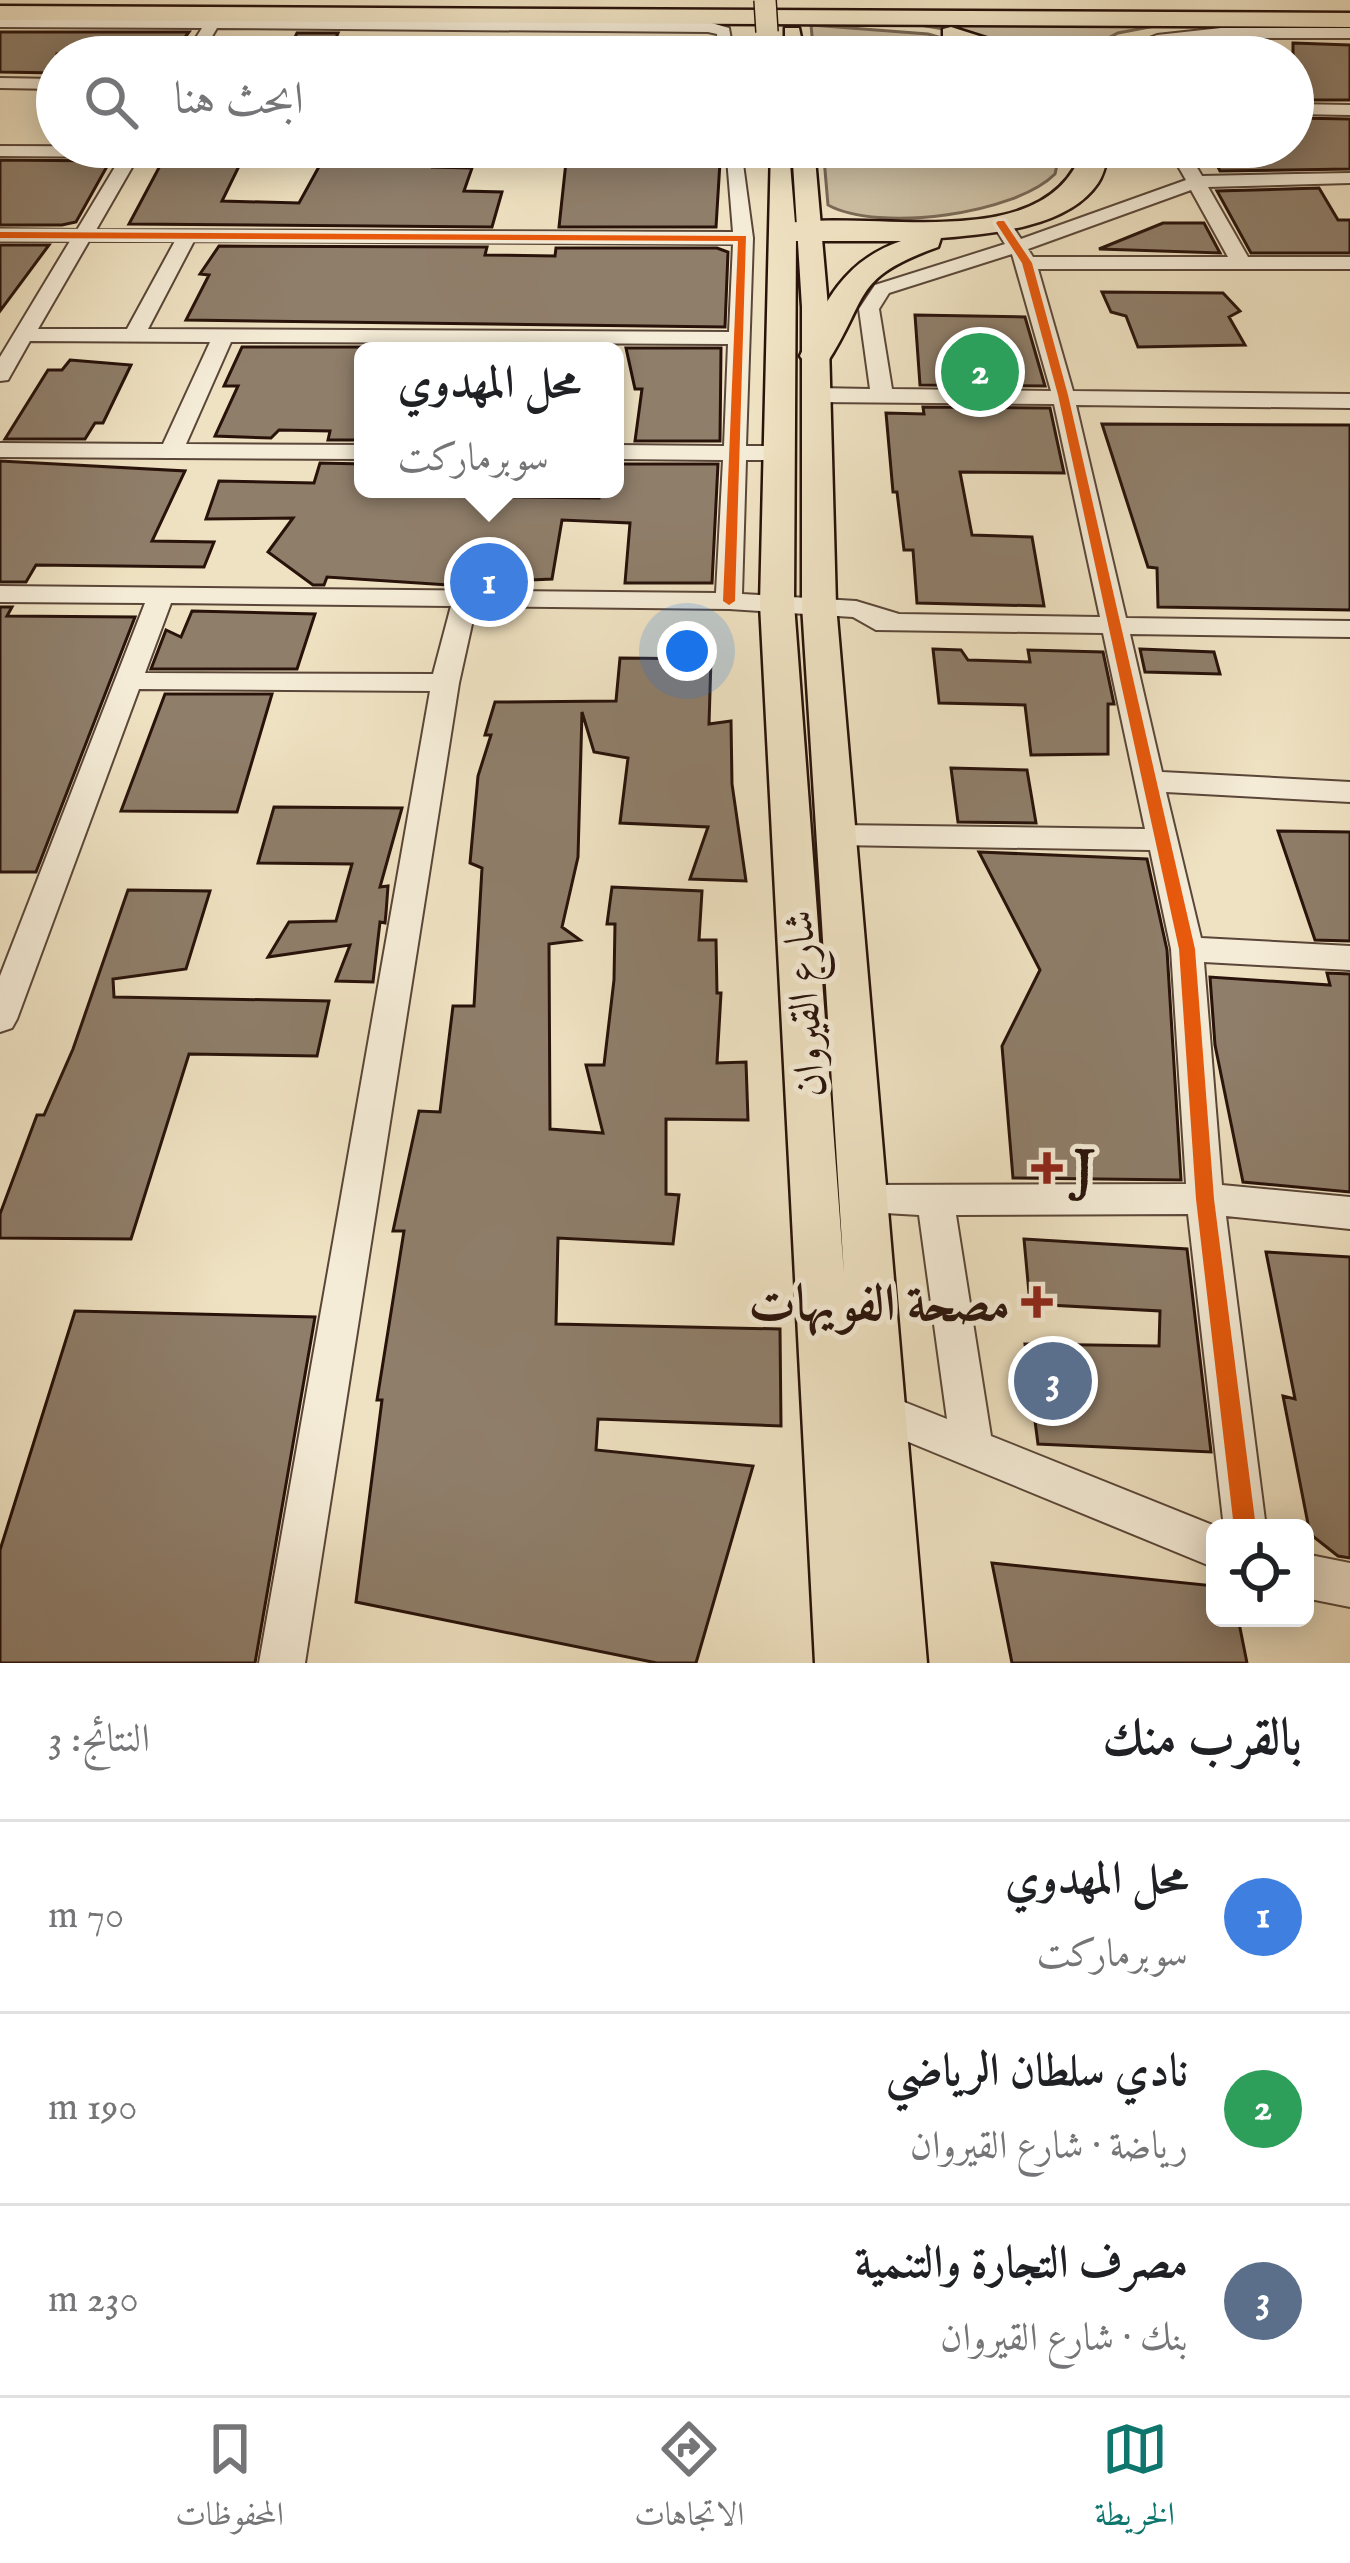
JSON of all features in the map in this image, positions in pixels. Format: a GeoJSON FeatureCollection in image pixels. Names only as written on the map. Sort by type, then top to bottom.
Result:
{"type":"FeatureCollection","features":[{"type":"Feature","properties":{"kind":"highway"},"geometry":{"type":"LineString","coordinates":[[307,6],[394,0]]}},
{"type":"Feature","properties":{"kind":"highway"},"geometry":{"type":"LineString","coordinates":[[658,0],[716,8]]}},
{"type":"Feature","properties":{"kind":"highway"},"geometry":{"type":"LineString","coordinates":[[0,3],[1350,9]]}},
{"type":"Feature","properties":{"kind":"highway"},"geometry":{"type":"LineString","coordinates":[[0,13],[1228,27]]}},
{"type":"Feature","properties":{"kind":"highway"},"geometry":{"type":"LineString","coordinates":[[817,19],[958,36]]}},
{"type":"Feature","properties":{"kind":"highway"},"geometry":{"type":"LineString","coordinates":[[1128,36],[1350,20]]}},
{"type":"Feature","properties":{"kind":"highway"},"geometry":{"type":"LineString","coordinates":[[797,205],[870,224],[982,215],[1035,201],[1069,175],[1070,168]]}},
{"type":"Feature","properties":{"kind":"highway"},"geometry":{"type":"LineString","coordinates":[[797,205],[969,228],[1014,244],[1041,212],[1075,194],[1092,168]]}},
{"type":"Feature","properties":{"kind":"highway"},"geometry":{"type":"LineString","coordinates":[[805,365],[843,293],[867,266],[969,228]]}},
{"type":"Feature","properties":{"kind":"main road"},"geometry":{"type":"LineString","coordinates":[[765,0],[767,36]]}},
{"type":"Feature","properties":{"kind":"main road"},"geometry":{"type":"LineString","coordinates":[[790,0],[792,36]]}},
{"type":"Feature","properties":{"kind":"main road"},"geometry":{"type":"LineString","coordinates":[[784,168],[797,205],[805,365],[799,613],[837,835],[898,1663]]}},
{"type":"Feature","properties":{"kind":"main road","name":"شارع القيروان"},"geometry":{"type":"LineString","coordinates":[[805,365],[757,453],[799,613],[844,1663]]}},
{"type":"Feature","properties":{"kind":"street"},"geometry":{"type":"LineString","coordinates":[[0,22],[708,27],[724,31],[725,36]]}},
{"type":"Feature","properties":{"kind":"street"},"geometry":{"type":"LineString","coordinates":[[205,36],[211,26]]}},
{"type":"Feature","properties":{"kind":"street"},"geometry":{"type":"LineString","coordinates":[[1178,36],[1228,27],[1350,33]]}},
{"type":"Feature","properties":{"kind":"street"},"geometry":{"type":"LineString","coordinates":[[1228,27],[1231,36]]}},
{"type":"Feature","properties":{"kind":"street"},"geometry":{"type":"LineString","coordinates":[[0,83],[36,84]]}},
{"type":"Feature","properties":{"kind":"street"},"geometry":{"type":"LineString","coordinates":[[1314,110],[1350,110]]}},
{"type":"Feature","properties":{"kind":"street"},"geometry":{"type":"LineString","coordinates":[[0,151],[36,150]]}},
{"type":"Feature","properties":{"kind":"street"},"geometry":{"type":"LineString","coordinates":[[0,375],[123,168]]}},
{"type":"Feature","properties":{"kind":"street"},"geometry":{"type":"LineString","coordinates":[[729,602],[757,453],[738,338],[743,238],[737,168]]}},
{"type":"Feature","properties":{"kind":"street"},"geometry":{"type":"LineString","coordinates":[[1188,168],[1242,264]]}},
{"type":"Feature","properties":{"kind":"street"},"geometry":{"type":"LineString","coordinates":[[882,395],[872,299],[882,289],[1014,244],[1091,224],[1196,182],[1350,178]]}},
{"type":"Feature","properties":{"kind":"street"},"geometry":{"type":"LineString","coordinates":[[738,179],[797,205]]}},
{"type":"Feature","properties":{"kind":"street"},"geometry":{"type":"LineString","coordinates":[[0,235],[743,238]]}},
{"type":"Feature","properties":{"kind":"street"},"geometry":{"type":"LineString","coordinates":[[134,336],[188,236]]}},
{"type":"Feature","properties":{"kind":"street"},"geometry":{"type":"LineString","coordinates":[[1014,244],[1242,264],[1350,263]]}},
{"type":"Feature","properties":{"kind":"street"},"geometry":{"type":"LineString","coordinates":[[1014,244],[1063,395],[1187,949],[1205,1199],[1244,1519]]}},
{"type":"Feature","properties":{"kind":"street"},"geometry":{"type":"LineString","coordinates":[[22,335],[738,338]]}},
{"type":"Feature","properties":{"kind":"street"},"geometry":{"type":"LineString","coordinates":[[171,452],[223,337]]}},
{"type":"Feature","properties":{"kind":"street"},"geometry":{"type":"LineString","coordinates":[[805,365],[882,395],[1350,401]]}},
{"type":"Feature","properties":{"kind":"street"},"geometry":{"type":"LineString","coordinates":[[0,450],[354,452]]}},
{"type":"Feature","properties":{"kind":"street"},"geometry":{"type":"LineString","coordinates":[[624,452],[757,453]]}},
{"type":"Feature","properties":{"kind":"street"},"geometry":{"type":"LineString","coordinates":[[0,594],[729,602],[892,621],[1350,628]]}},
{"type":"Feature","properties":{"kind":"street"},"geometry":{"type":"LineString","coordinates":[[0,1019],[161,595]]}},
{"type":"Feature","properties":{"kind":"street"},"geometry":{"type":"LineString","coordinates":[[282,1663],[445,682],[465,600]]}},
{"type":"Feature","properties":{"kind":"street"},"geometry":{"type":"LineString","coordinates":[[130,681],[445,682]]}},
{"type":"Feature","properties":{"kind":"street"},"geometry":{"type":"LineString","coordinates":[[1150,781],[1350,792]]}},
{"type":"Feature","properties":{"kind":"street"},"geometry":{"type":"LineString","coordinates":[[837,835],[1163,841]]}},
{"type":"Feature","properties":{"kind":"street"},"geometry":{"type":"LineString","coordinates":[[1187,949],[1350,958]]}},
{"type":"Feature","properties":{"kind":"street"},"geometry":{"type":"LineString","coordinates":[[864,1200],[1205,1199],[1350,1213]]}},
{"type":"Feature","properties":{"kind":"street"},"geometry":{"type":"LineString","coordinates":[[935,1200],[972,1450]]}},
{"type":"Feature","properties":{"kind":"street"},"geometry":{"type":"LineString","coordinates":[[879,1411],[1206,1543]]}},
{"type":"Feature","properties":{"kind":"street"},"geometry":{"type":"LineString","coordinates":[[1314,1578],[1350,1585]]}},
{"type":"Feature","properties":{"kind":"shaded area"},"geometry":{"type":"Polygon","coordinates":[[[914,24],[1160,25],[1112,36],[973,34],[914,24]]]}},
{"type":"Feature","properties":{"kind":"shaded area"},"geometry":{"type":"Polygon","coordinates":[[[811,25],[935,36],[812,36],[811,25]]]}},
{"type":"Feature","properties":{"kind":"shaded area"},"geometry":{"type":"Polygon","coordinates":[[[825,168],[1056,168],[1036,188],[1010,200],[946,215],[879,218],[828,205],[825,168]]]}},
{"type":"Feature","properties":{"kind":"building"},"geometry":{"type":"Polygon","coordinates":[[[0,32],[189,32],[186,36],[36,36],[36,73],[0,72],[0,32]]]}},
{"type":"Feature","properties":{"kind":"building"},"geometry":{"type":"Polygon","coordinates":[[[297,33],[338,33],[337,36],[297,33]]]}},
{"type":"Feature","properties":{"kind":"building"},"geometry":{"type":"Polygon","coordinates":[[[1314,44],[1350,45],[1350,100],[1314,100],[1314,44]]]}},
{"type":"Feature","properties":{"kind":"building"},"geometry":{"type":"Polygon","coordinates":[[[1314,118],[1350,119],[1350,169],[1220,171],[1314,168],[1314,118]]]}},
{"type":"Feature","properties":{"kind":"building"},"geometry":{"type":"Polygon","coordinates":[[[0,160],[36,160],[36,168],[106,168],[76,222],[0,225],[0,160]]]}},
{"type":"Feature","properties":{"kind":"building"},"geometry":{"type":"Polygon","coordinates":[[[159,168],[238,168],[222,201],[299,203],[318,168],[472,168],[464,191],[502,192],[492,227],[129,224],[159,168]]]}},
{"type":"Feature","properties":{"kind":"building"},"geometry":{"type":"Polygon","coordinates":[[[565,168],[720,168],[716,227],[559,227],[565,168]]]}},
{"type":"Feature","properties":{"kind":"building"},"geometry":{"type":"Polygon","coordinates":[[[1319,188],[1338,220],[1350,220],[1350,253],[1251,253],[1217,191],[1319,188]]]}},
{"type":"Feature","properties":{"kind":"building"},"geometry":{"type":"Polygon","coordinates":[[[1163,223],[1204,223],[1220,253],[1099,249],[1163,223]]]}},
{"type":"Feature","properties":{"kind":"building"},"geometry":{"type":"Polygon","coordinates":[[[0,245],[49,245],[0,311],[0,245]]]}},
{"type":"Feature","properties":{"kind":"building"},"geometry":{"type":"Polygon","coordinates":[[[219,246],[487,247],[485,255],[555,256],[556,248],[717,248],[728,252],[725,327],[186,320],[209,275],[200,274],[219,246]]]}},
{"type":"Feature","properties":{"kind":"building"},"geometry":{"type":"Polygon","coordinates":[[[1102,292],[1223,293],[1240,311],[1229,317],[1245,345],[1138,347],[1126,316],[1111,312],[1102,292]]]}},
{"type":"Feature","properties":{"kind":"building"},"geometry":{"type":"Polygon","coordinates":[[[915,315],[1025,317],[1045,386],[920,385],[915,315]]]}},
{"type":"Feature","properties":{"kind":"building"},"geometry":{"type":"Polygon","coordinates":[[[242,347],[354,347],[354,440],[328,440],[330,431],[279,430],[271,438],[215,436],[238,386],[224,386],[242,347]]]}},
{"type":"Feature","properties":{"kind":"building"},"geometry":{"type":"Polygon","coordinates":[[[626,348],[721,348],[720,441],[635,441],[642,389],[635,389],[626,348]]]}},
{"type":"Feature","properties":{"kind":"building"},"geometry":{"type":"Polygon","coordinates":[[[70,360],[131,365],[103,423],[95,423],[85,439],[5,439],[48,370],[62,370],[70,360]]]}},
{"type":"Feature","properties":{"kind":"building"},"geometry":{"type":"Polygon","coordinates":[[[923,407],[1050,408],[1064,473],[960,472],[972,535],[1032,537],[1044,606],[917,603],[913,550],[904,550],[897,492],[893,492],[886,413],[924,414],[923,407]]]}},
{"type":"Feature","properties":{"kind":"building"},"geometry":{"type":"Polygon","coordinates":[[[1102,424],[1350,425],[1350,610],[1158,607],[1157,568],[1148,567],[1102,424]]]}},
{"type":"Feature","properties":{"kind":"building"},"geometry":{"type":"Polygon","coordinates":[[[0,461],[185,471],[152,541],[214,542],[204,567],[36,565],[26,582],[0,582],[0,461]]]}},
{"type":"Feature","properties":{"kind":"building"},"geometry":{"type":"Polygon","coordinates":[[[320,463],[354,464],[354,498],[624,498],[624,464],[718,464],[712,583],[625,583],[630,523],[562,520],[552,579],[509,581],[510,577],[464,586],[327,577],[324,585],[313,585],[268,552],[293,518],[206,519],[219,481],[314,483],[320,463]]]}},
{"type":"Feature","properties":{"kind":"building"},"geometry":{"type":"Polygon","coordinates":[[[0,607],[12,607],[7,616],[135,617],[36,872],[0,872],[0,607]]]}},
{"type":"Feature","properties":{"kind":"building"},"geometry":{"type":"Polygon","coordinates":[[[192,611],[315,614],[297,669],[151,669],[166,630],[181,637],[192,611]]]}},
{"type":"Feature","properties":{"kind":"building"},"geometry":{"type":"Polygon","coordinates":[[[933,649],[961,650],[968,660],[1030,662],[1028,650],[1103,652],[1114,704],[1108,704],[1108,754],[1031,755],[1025,705],[939,703],[933,649]]]}},
{"type":"Feature","properties":{"kind":"building"},"geometry":{"type":"Polygon","coordinates":[[[1140,649],[1214,652],[1220,674],[1145,672],[1140,649]]]}},
{"type":"Feature","properties":{"kind":"building"},"geometry":{"type":"Polygon","coordinates":[[[620,658],[711,659],[709,724],[731,721],[732,784],[746,881],[690,879],[708,827],[620,823],[628,758],[594,752],[582,712],[578,857],[562,927],[580,940],[549,944],[550,1129],[603,1133],[586,1065],[604,1065],[614,980],[615,924],[607,924],[612,887],[702,891],[699,940],[716,940],[717,993],[721,993],[717,1063],[746,1062],[748,1120],[666,1119],[666,1194],[679,1195],[673,1244],[558,1238],[556,1324],[780,1329],[781,1426],[598,1419],[596,1450],[753,1466],[696,1663],[657,1663],[356,1602],[382,1400],[377,1400],[404,1231],[393,1231],[419,1111],[440,1112],[453,1006],[474,1006],[482,868],[470,863],[478,776],[491,735],[485,735],[495,702],[616,701],[620,658]]]}},
{"type":"Feature","properties":{"kind":"building"},"geometry":{"type":"Polygon","coordinates":[[[165,694],[272,694],[237,812],[121,811],[165,694]]]}},
{"type":"Feature","properties":{"kind":"building"},"geometry":{"type":"Polygon","coordinates":[[[951,768],[1027,770],[1036,823],[958,822],[951,768]]]}},
{"type":"Feature","properties":{"kind":"building"},"geometry":{"type":"Polygon","coordinates":[[[274,807],[402,808],[380,887],[388,886],[373,982],[336,981],[350,945],[268,957],[289,922],[336,921],[352,864],[258,863],[274,807]]]}},
{"type":"Feature","properties":{"kind":"building"},"geometry":{"type":"Polygon","coordinates":[[[1278,831],[1350,832],[1350,941],[1315,940],[1278,831]]]}},
{"type":"Feature","properties":{"kind":"building"},"geometry":{"type":"Polygon","coordinates":[[[979,852],[1147,859],[1167,950],[1181,1180],[1013,1178],[1002,1046],[1040,970],[979,852]]]}},
{"type":"Feature","properties":{"kind":"building"},"geometry":{"type":"Polygon","coordinates":[[[128,890],[210,891],[186,969],[113,979],[114,997],[329,1001],[317,1056],[189,1054],[131,1239],[0,1238],[0,1214],[37,1115],[44,1115],[73,1049],[128,890]]]}},
{"type":"Feature","properties":{"kind":"building"},"geometry":{"type":"Polygon","coordinates":[[[1327,973],[1350,974],[1350,1192],[1243,1182],[1215,1045],[1210,977],[1330,985],[1327,973]]]}},
{"type":"Feature","properties":{"kind":"building"},"geometry":{"type":"Polygon","coordinates":[[[1024,1239],[1187,1249],[1211,1452],[1038,1444],[1025,1344],[1159,1346],[1160,1311],[1030,1304],[1024,1239]]]}},
{"type":"Feature","properties":{"kind":"building"},"geometry":{"type":"Polygon","coordinates":[[[1266,1252],[1350,1257],[1350,1558],[1338,1556],[1314,1537],[1314,1519],[1307,1519],[1283,1396],[1295,1399],[1266,1252]]]}},
{"type":"Feature","properties":{"kind":"building"},"geometry":{"type":"Polygon","coordinates":[[[75,1311],[315,1317],[255,1663],[0,1663],[0,1550],[75,1311]]]}},
{"type":"Feature","properties":{"kind":"building"},"geometry":{"type":"Polygon","coordinates":[[[992,1563],[1206,1585],[1206,1627],[1240,1627],[1247,1663],[1012,1663],[992,1563]]]}},
{"type":"Feature","properties":{"kind":"cycle path"},"geometry":{"type":"LineString","coordinates":[[1001,223],[1027,263],[1063,395],[1187,949],[1205,1199],[1244,1519]]}},
{"type":"Feature","properties":{"kind":"cycle path"},"geometry":{"type":"LineString","coordinates":[[0,235],[743,238],[729,601]]}},
{"type":"Feature","properties":{"kind":"place","name":"نادي سلطان الرياضي"},"geometry":{"type":"Point","coordinates":[980,372]}},
{"type":"Feature","properties":{"kind":"place","name":"محل المهدوي"},"geometry":{"type":"Point","coordinates":[489,582]}},
{"type":"Feature","properties":{"kind":"place","name":"J"},"geometry":{"type":"Point","coordinates":[1047,1168]}},
{"type":"Feature","properties":{"kind":"place","name":"مصحة الفويهات"},"geometry":{"type":"Point","coordinates":[1037,1302]}},
{"type":"Feature","properties":{"kind":"place","name":"مصرف التجارة والتنمية"},"geometry":{"type":"Point","coordinates":[1053,1381]}}]}
